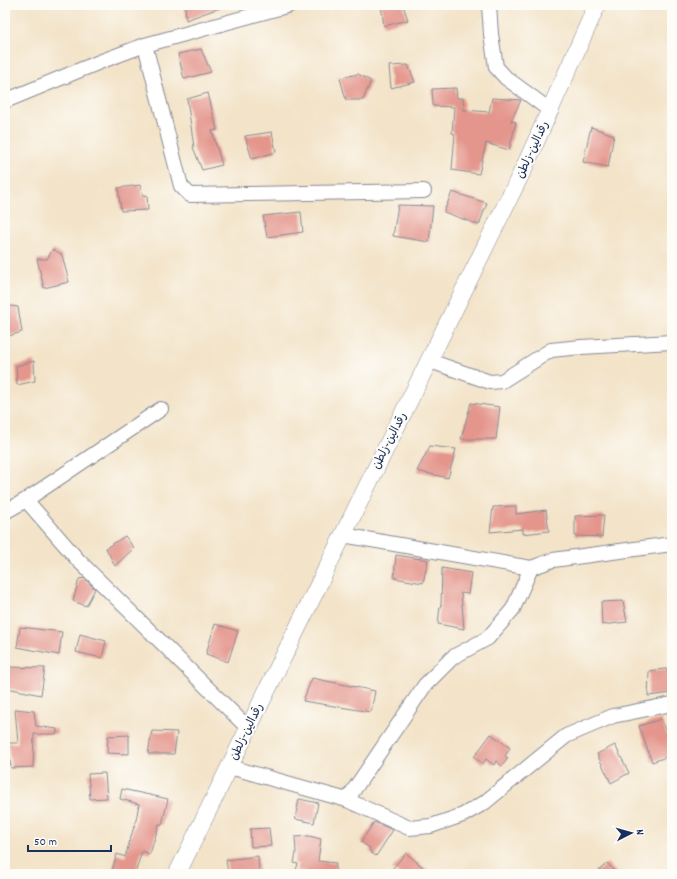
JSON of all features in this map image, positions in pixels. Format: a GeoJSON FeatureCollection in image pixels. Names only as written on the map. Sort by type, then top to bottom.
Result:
{"type":"FeatureCollection","features":[{"type":"Feature","properties":{"kind":"main road","name":"رقدالين-زلطن"},"geometry":{"type":"LineString","coordinates":[[177,874],[524,168],[551,111],[597,5]]}},
{"type":"Feature","properties":{"kind":"street"},"geometry":{"type":"LineString","coordinates":[[5,101],[102,60],[145,45],[290,5]]}},
{"type":"Feature","properties":{"kind":"street"},"geometry":{"type":"LineString","coordinates":[[489,5],[491,34],[496,67],[506,78],[551,111]]}},
{"type":"Feature","properties":{"kind":"street"},"geometry":{"type":"LineString","coordinates":[[145,45],[181,186],[190,195],[424,191]]}},
{"type":"Feature","properties":{"kind":"street"},"geometry":{"type":"LineString","coordinates":[[430,361],[490,382],[502,381],[551,350],[672,342]]}},
{"type":"Feature","properties":{"kind":"street"},"geometry":{"type":"LineString","coordinates":[[5,512],[26,500],[161,409]]}},
{"type":"Feature","properties":{"kind":"street"},"geometry":{"type":"LineString","coordinates":[[26,500],[78,560],[249,729]]}},
{"type":"Feature","properties":{"kind":"street"},"geometry":{"type":"LineString","coordinates":[[343,534],[531,568],[553,560],[672,544]]}},
{"type":"Feature","properties":{"kind":"street"},"geometry":{"type":"LineString","coordinates":[[347,800],[425,685],[453,657],[488,638],[513,609],[531,568]]}},
{"type":"Feature","properties":{"kind":"street"},"geometry":{"type":"LineString","coordinates":[[230,767],[347,800],[409,828],[431,826],[462,815],[484,803],[566,736],[613,716],[672,704]]}},
{"type":"Feature","properties":{"kind":"building"},"geometry":{"type":"Polygon","coordinates":[[[185,5],[225,5],[225,6],[186,20],[185,5]]]}},
{"type":"Feature","properties":{"kind":"building"},"geometry":{"type":"Polygon","coordinates":[[[381,5],[403,5],[408,20],[384,26],[381,5]]]}},
{"type":"Feature","properties":{"kind":"building"},"geometry":{"type":"Polygon","coordinates":[[[201,49],[211,72],[184,79],[178,54],[201,49]]]}},
{"type":"Feature","properties":{"kind":"building"},"geometry":{"type":"Polygon","coordinates":[[[408,65],[415,82],[391,88],[389,66],[408,65]]]}},
{"type":"Feature","properties":{"kind":"building"},"geometry":{"type":"Polygon","coordinates":[[[358,74],[371,81],[363,100],[346,100],[340,78],[358,74]]]}},
{"type":"Feature","properties":{"kind":"building"},"geometry":{"type":"Polygon","coordinates":[[[456,88],[457,98],[463,98],[464,110],[489,112],[492,98],[521,100],[511,121],[516,122],[509,150],[486,143],[479,174],[452,170],[455,134],[452,133],[454,107],[433,106],[432,89],[456,88]]]}},
{"type":"Feature","properties":{"kind":"building"},"geometry":{"type":"Polygon","coordinates":[[[208,93],[217,130],[212,131],[222,165],[202,170],[193,147],[187,99],[208,93]]]}},
{"type":"Feature","properties":{"kind":"building"},"geometry":{"type":"Polygon","coordinates":[[[591,127],[614,135],[608,167],[583,162],[591,127]]]}},
{"type":"Feature","properties":{"kind":"building"},"geometry":{"type":"Polygon","coordinates":[[[272,132],[276,152],[252,159],[245,136],[272,132]]]}},
{"type":"Feature","properties":{"kind":"building"},"geometry":{"type":"Polygon","coordinates":[[[140,185],[143,196],[147,195],[148,210],[121,211],[118,188],[140,185]]]}},
{"type":"Feature","properties":{"kind":"building"},"geometry":{"type":"Polygon","coordinates":[[[452,192],[487,203],[479,225],[444,212],[452,192]]]}},
{"type":"Feature","properties":{"kind":"building"},"geometry":{"type":"Polygon","coordinates":[[[398,205],[433,206],[429,242],[393,236],[398,205]]]}},
{"type":"Feature","properties":{"kind":"building"},"geometry":{"type":"Polygon","coordinates":[[[301,212],[303,232],[267,237],[263,216],[301,212]]]}},
{"type":"Feature","properties":{"kind":"building"},"geometry":{"type":"Polygon","coordinates":[[[53,249],[62,255],[69,282],[44,288],[37,259],[47,259],[53,249]]]}},
{"type":"Feature","properties":{"kind":"building"},"geometry":{"type":"Polygon","coordinates":[[[11,306],[18,307],[22,332],[5,337],[5,308],[11,306]]]}},
{"type":"Feature","properties":{"kind":"building"},"geometry":{"type":"Polygon","coordinates":[[[34,361],[35,381],[17,385],[16,366],[34,361]]]}},
{"type":"Feature","properties":{"kind":"building"},"geometry":{"type":"Polygon","coordinates":[[[471,403],[500,407],[496,439],[461,439],[471,403]]]}},
{"type":"Feature","properties":{"kind":"building"},"geometry":{"type":"Polygon","coordinates":[[[430,446],[456,449],[448,478],[417,471],[430,446]]]}},
{"type":"Feature","properties":{"kind":"building"},"geometry":{"type":"Polygon","coordinates":[[[516,506],[516,514],[546,510],[549,531],[523,534],[523,529],[490,532],[493,507],[516,506]]]}},
{"type":"Feature","properties":{"kind":"building"},"geometry":{"type":"Polygon","coordinates":[[[604,515],[602,537],[575,536],[575,516],[604,515]]]}},
{"type":"Feature","properties":{"kind":"building"},"geometry":{"type":"Polygon","coordinates":[[[125,536],[134,548],[115,566],[106,548],[125,536]]]}},
{"type":"Feature","properties":{"kind":"building"},"geometry":{"type":"Polygon","coordinates":[[[396,555],[428,560],[423,583],[394,578],[396,555]]]}},
{"type":"Feature","properties":{"kind":"building"},"geometry":{"type":"Polygon","coordinates":[[[442,568],[471,573],[468,594],[461,593],[464,629],[438,624],[441,606],[442,568]]]}},
{"type":"Feature","properties":{"kind":"building"},"geometry":{"type":"Polygon","coordinates":[[[84,578],[95,589],[86,606],[73,601],[79,579],[84,578]]]}},
{"type":"Feature","properties":{"kind":"building"},"geometry":{"type":"Polygon","coordinates":[[[623,601],[627,622],[602,625],[601,602],[623,601]]]}},
{"type":"Feature","properties":{"kind":"building"},"geometry":{"type":"Polygon","coordinates":[[[215,624],[238,631],[228,662],[206,654],[215,624]]]}},
{"type":"Feature","properties":{"kind":"building"},"geometry":{"type":"Polygon","coordinates":[[[20,627],[62,632],[59,655],[17,647],[20,627]]]}},
{"type":"Feature","properties":{"kind":"building"},"geometry":{"type":"Polygon","coordinates":[[[80,634],[106,641],[102,658],[76,652],[80,634]]]}},
{"type":"Feature","properties":{"kind":"building"},"geometry":{"type":"Polygon","coordinates":[[[8,667],[45,668],[41,695],[7,688],[8,667]]]}},
{"type":"Feature","properties":{"kind":"building"},"geometry":{"type":"Polygon","coordinates":[[[672,668],[672,693],[648,696],[649,671],[672,668]]]}},
{"type":"Feature","properties":{"kind":"building"},"geometry":{"type":"Polygon","coordinates":[[[312,678],[375,691],[371,712],[303,701],[312,678]]]}},
{"type":"Feature","properties":{"kind":"building"},"geometry":{"type":"Polygon","coordinates":[[[15,709],[34,711],[36,726],[57,729],[57,734],[34,734],[33,767],[11,768],[8,743],[18,743],[15,709]]]}},
{"type":"Feature","properties":{"kind":"building"},"geometry":{"type":"Polygon","coordinates":[[[661,719],[672,748],[672,755],[652,762],[639,726],[661,719]]]}},
{"type":"Feature","properties":{"kind":"building"},"geometry":{"type":"Polygon","coordinates":[[[152,731],[177,732],[174,754],[148,754],[152,731]]]}},
{"type":"Feature","properties":{"kind":"building"},"geometry":{"type":"Polygon","coordinates":[[[491,734],[510,748],[505,756],[508,758],[502,766],[496,761],[494,765],[486,759],[483,764],[474,757],[491,734]]]}},
{"type":"Feature","properties":{"kind":"building"},"geometry":{"type":"Polygon","coordinates":[[[129,735],[129,754],[107,753],[108,736],[129,735]]]}},
{"type":"Feature","properties":{"kind":"building"},"geometry":{"type":"Polygon","coordinates":[[[615,745],[629,773],[611,783],[597,754],[615,745]]]}},
{"type":"Feature","properties":{"kind":"building"},"geometry":{"type":"Polygon","coordinates":[[[105,773],[107,798],[90,799],[88,774],[105,773]]]}},
{"type":"Feature","properties":{"kind":"building"},"geometry":{"type":"Polygon","coordinates":[[[122,789],[168,799],[162,825],[159,824],[150,854],[142,851],[135,874],[111,874],[117,854],[125,857],[139,804],[120,799],[122,789]]]}},
{"type":"Feature","properties":{"kind":"building"},"geometry":{"type":"Polygon","coordinates":[[[299,799],[318,803],[314,823],[295,819],[299,799]]]}},
{"type":"Feature","properties":{"kind":"building"},"geometry":{"type":"Polygon","coordinates":[[[374,822],[393,830],[376,856],[370,852],[370,848],[361,842],[374,822]]]}},
{"type":"Feature","properties":{"kind":"building"},"geometry":{"type":"Polygon","coordinates":[[[269,828],[271,846],[251,847],[250,829],[269,828]]]}},
{"type":"Feature","properties":{"kind":"building"},"geometry":{"type":"Polygon","coordinates":[[[309,836],[321,839],[318,861],[336,863],[335,874],[312,874],[296,870],[298,864],[294,863],[296,853],[295,837],[309,836]]]}},
{"type":"Feature","properties":{"kind":"building"},"geometry":{"type":"Polygon","coordinates":[[[406,853],[431,874],[399,874],[392,869],[406,853]]]}},
{"type":"Feature","properties":{"kind":"building"},"geometry":{"type":"Polygon","coordinates":[[[258,856],[259,874],[228,874],[226,860],[258,856]]]}},
{"type":"Feature","properties":{"kind":"building"},"geometry":{"type":"Polygon","coordinates":[[[607,863],[618,874],[595,874],[607,863]]]}}]}
